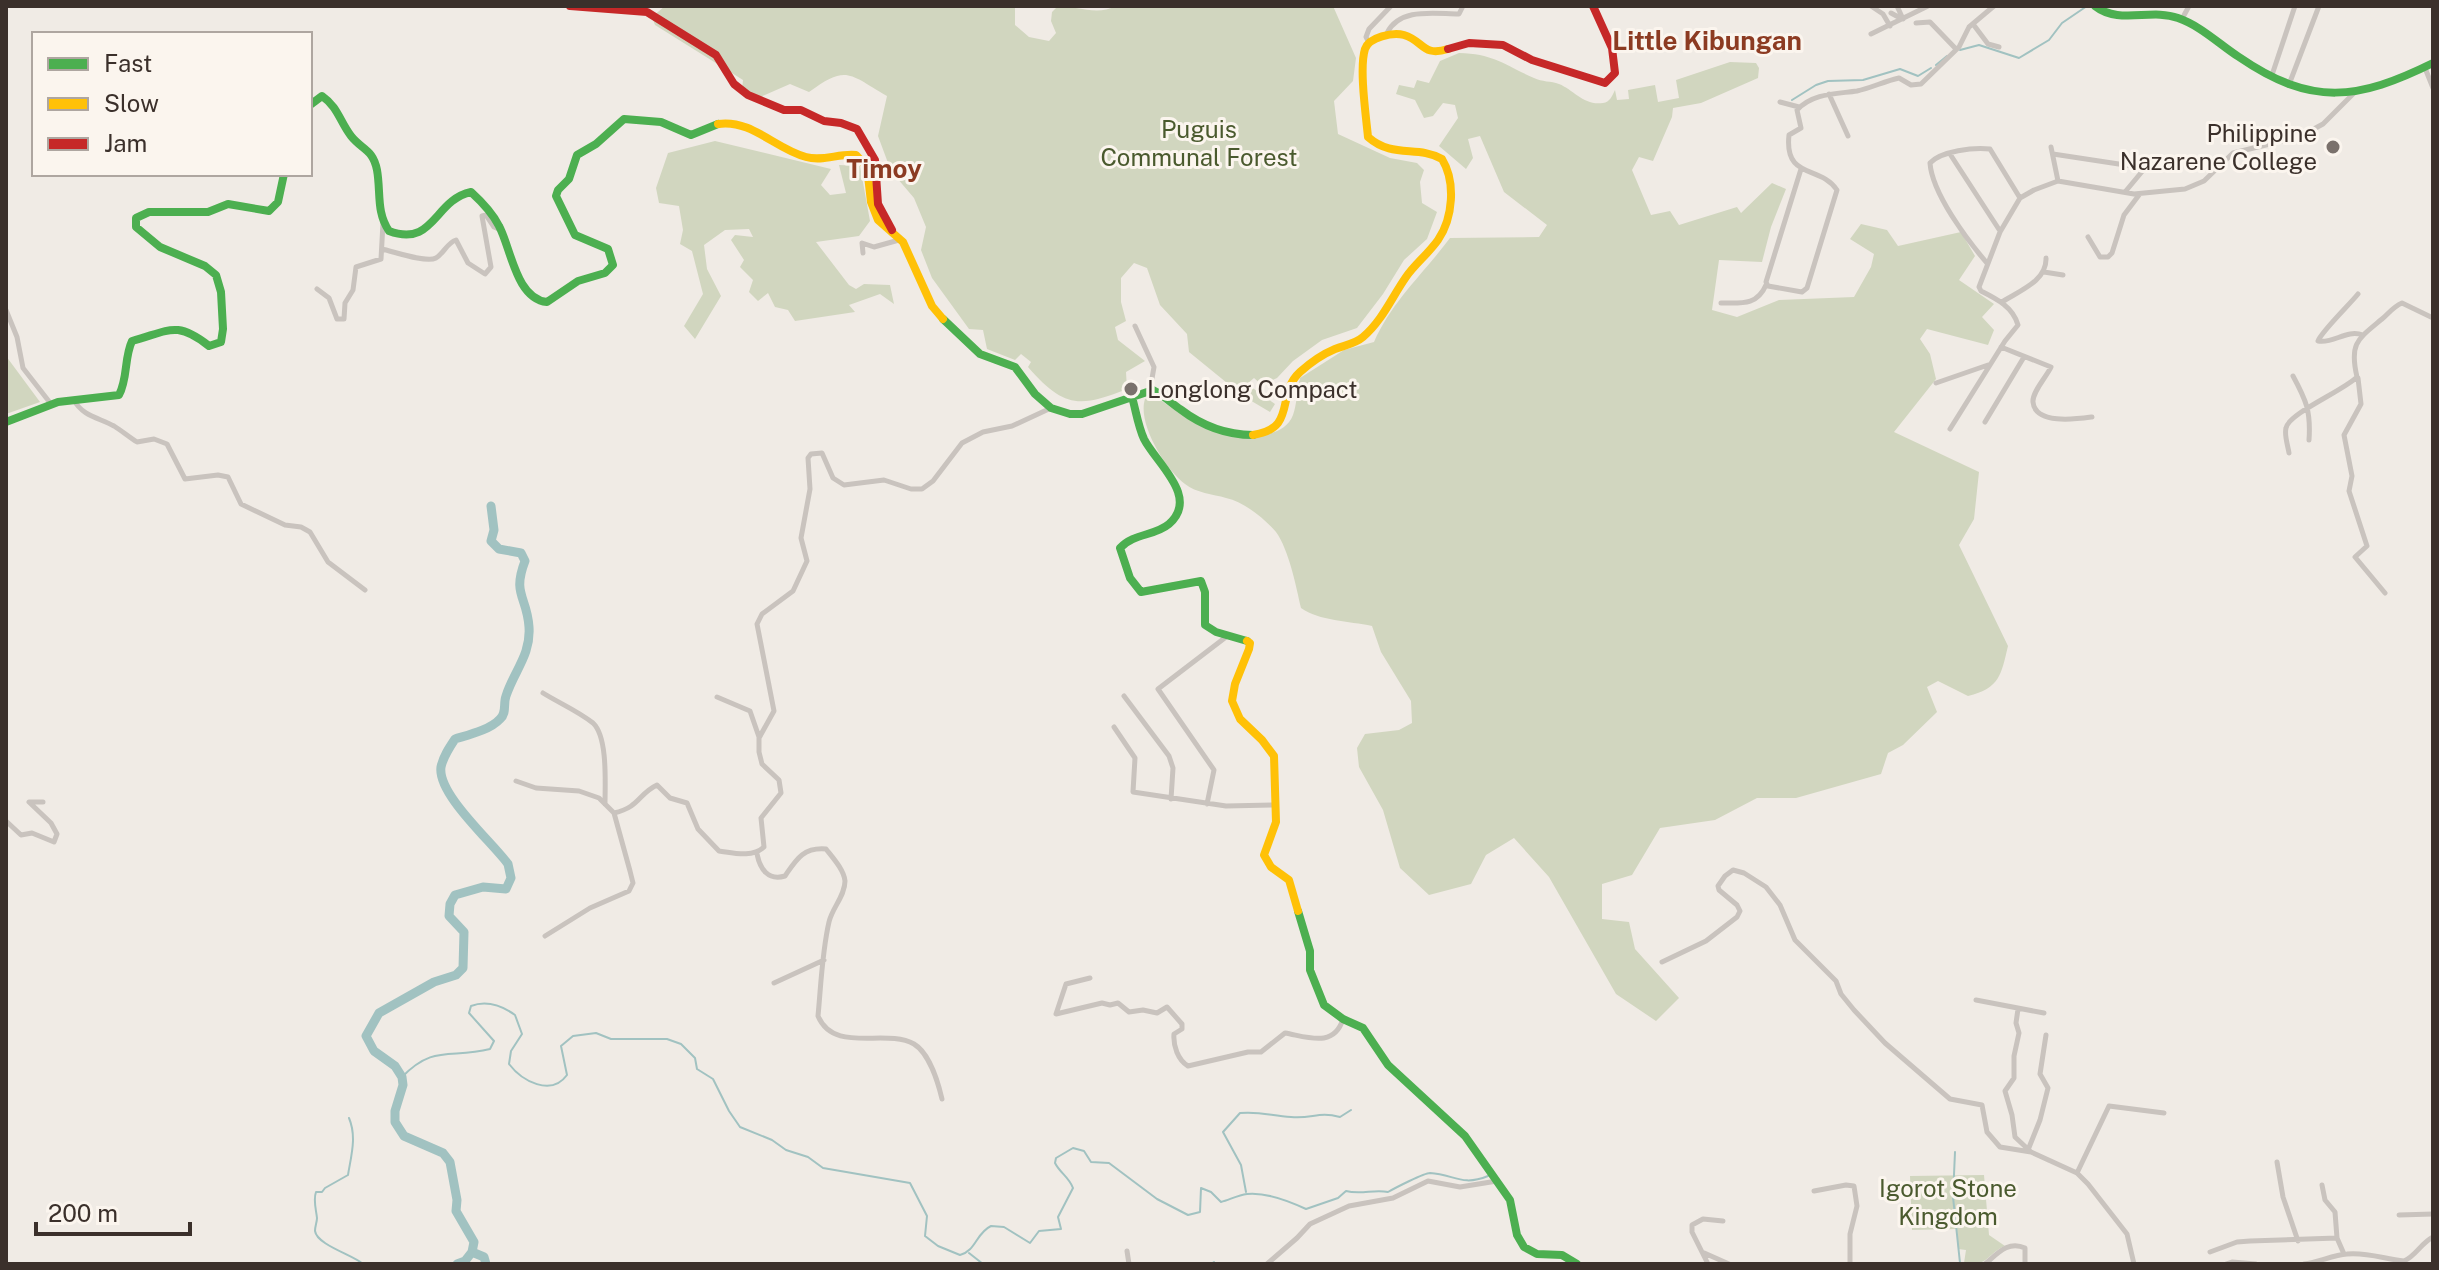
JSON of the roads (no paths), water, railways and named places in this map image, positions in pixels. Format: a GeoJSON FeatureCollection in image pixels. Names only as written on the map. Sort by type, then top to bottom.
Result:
{"type":"FeatureCollection","features":[{"type":"Feature","properties":{"kind":"main road"},"geometry":{"type":"LineString","coordinates":[[570,6],[647,12],[716,55],[734,84],[748,95],[784,110],[801,110],[824,121],[857,129],[878,168],[878,204],[932,306],[980,354],[1015,367],[1035,394],[1051,408],[1082,414],[1150,390],[1225,434],[1247,435],[1272,429],[1284,416],[1293,379],[1320,357],[1362,338],[1412,268],[1439,239],[1446,225],[1450,198],[1443,158],[1434,153],[1382,150],[1368,137],[1364,84],[1365,48],[1369,43],[1387,34],[1405,35],[1424,49],[1436,53],[1469,43],[1503,45],[1532,60],[1605,83],[1615,73],[1613,53],[1593,6]]}},
{"type":"Feature","properties":{"kind":"main road"},"geometry":{"type":"LineString","coordinates":[[2096,7],[2111,16],[2139,10],[2173,16],[2209,34],[2243,61],[2290,82],[2322,91],[2354,93],[2380,86],[2429,65]]}},
{"type":"Feature","properties":{"kind":"main road"},"geometry":{"type":"LineString","coordinates":[[312,103],[322,96],[333,104],[350,135],[371,155],[377,169],[378,201],[383,222],[389,231],[398,235],[418,233],[434,223],[457,195],[466,191],[488,207],[502,230],[519,278],[541,301],[556,298],[580,280],[608,272],[613,259],[611,253],[603,246],[575,235],[556,196],[569,179],[577,155],[608,135],[618,123],[631,118],[666,123],[691,135],[727,122],[754,131],[782,147],[813,159],[838,154],[856,155],[867,167],[878,220],[897,237]]}},
{"type":"Feature","properties":{"kind":"main road"},"geometry":{"type":"LineString","coordinates":[[6,422],[51,404],[119,395],[126,382],[132,341],[178,328],[191,332],[209,346],[221,342],[221,293],[217,275],[203,263],[157,247],[136,227],[138,216],[149,212],[208,212],[228,204],[269,211],[278,202],[284,176]]}},
{"type":"Feature","properties":{"kind":"main road"},"geometry":{"type":"LineString","coordinates":[[1132,397],[1145,441],[1175,483],[1179,507],[1167,525],[1124,542],[1120,548],[1123,559],[1134,586],[1141,592],[1201,581],[1207,594],[1203,612],[1205,625],[1226,637],[1241,638],[1250,643],[1249,656],[1239,675],[1232,700],[1244,723],[1273,752],[1276,822],[1265,848],[1265,857],[1271,867],[1289,880],[1310,951],[1310,970],[1324,1005],[1343,1019],[1363,1028],[1388,1065],[1461,1131],[1513,1207],[1517,1235],[1524,1247],[1537,1254],[1562,1255],[1577,1264]]}},
{"type":"Feature","properties":{"kind":"street"},"geometry":{"type":"LineString","coordinates":[[1369,43],[1366,37],[1369,29],[1391,6]]}},
{"type":"Feature","properties":{"kind":"street"},"geometry":{"type":"LineString","coordinates":[[1387,34],[1390,27],[1406,16],[1459,14],[1463,6]]}},
{"type":"Feature","properties":{"kind":"street"},"geometry":{"type":"LineString","coordinates":[[1871,6],[1883,14],[1890,26]]}},
{"type":"Feature","properties":{"kind":"street"},"geometry":{"type":"LineString","coordinates":[[1897,6],[1902,19]]}},
{"type":"Feature","properties":{"kind":"street"},"geometry":{"type":"LineString","coordinates":[[1871,34],[1902,19],[1913,9],[1927,6]]}},
{"type":"Feature","properties":{"kind":"street"},"geometry":{"type":"LineString","coordinates":[[1780,102],[1799,107],[1829,94],[1860,90],[1899,78],[1911,85],[1921,84],[1956,49],[1973,24],[1994,6]]}},
{"type":"Feature","properties":{"kind":"street"},"geometry":{"type":"LineString","coordinates":[[2182,20],[2189,6]]}},
{"type":"Feature","properties":{"kind":"street"},"geometry":{"type":"LineString","coordinates":[[2272,75],[2295,6]]}},
{"type":"Feature","properties":{"kind":"street"},"geometry":{"type":"LineString","coordinates":[[2290,82],[2319,6]]}},
{"type":"Feature","properties":{"kind":"street"},"geometry":{"type":"LineString","coordinates":[[1891,13],[1902,19]]}},
{"type":"Feature","properties":{"kind":"street"},"geometry":{"type":"LineString","coordinates":[[1916,23],[1930,22],[1956,49]]}},
{"type":"Feature","properties":{"kind":"street"},"geometry":{"type":"LineString","coordinates":[[1973,24],[1988,44],[1999,47]]}},
{"type":"Feature","properties":{"kind":"street"},"geometry":{"type":"LineString","coordinates":[[2429,65],[2433,88]]}},
{"type":"Feature","properties":{"kind":"street"},"geometry":{"type":"LineString","coordinates":[[1950,429],[2018,323],[2002,302],[1979,287],[2000,232],[2020,198],[2058,181],[2140,194],[2185,189],[2204,181],[2233,153],[2299,137],[2323,124],[2354,93]]}},
{"type":"Feature","properties":{"kind":"street"},"geometry":{"type":"LineString","coordinates":[[1829,94],[1848,136]]}},
{"type":"Feature","properties":{"kind":"street"},"geometry":{"type":"LineString","coordinates":[[1767,284],[1805,291],[1837,190],[1832,181],[1801,169],[1788,148],[1789,135],[1801,128],[1799,107]]}},
{"type":"Feature","properties":{"kind":"street"},"geometry":{"type":"LineString","coordinates":[[1987,263],[1950,210],[1931,173],[1930,163],[1933,159],[1950,154],[1990,149],[2020,198]]}},
{"type":"Feature","properties":{"kind":"street"},"geometry":{"type":"LineString","coordinates":[[2058,181],[2052,151],[2145,168]]}},
{"type":"Feature","properties":{"kind":"street"},"geometry":{"type":"LineString","coordinates":[[1950,154],[2000,232]]}},
{"type":"Feature","properties":{"kind":"street"},"geometry":{"type":"LineString","coordinates":[[2125,192],[2145,168],[2158,159]]}},
{"type":"Feature","properties":{"kind":"street"},"geometry":{"type":"LineString","coordinates":[[1721,303],[1755,301],[1762,295],[1801,169]]}},
{"type":"Feature","properties":{"kind":"street"},"geometry":{"type":"LineString","coordinates":[[2088,237],[2100,257],[2108,257],[2124,215],[2140,194]]}},
{"type":"Feature","properties":{"kind":"street"},"geometry":{"type":"LineString","coordinates":[[382,249],[428,259],[436,258],[451,241],[456,240],[468,263],[485,274],[491,267],[482,216],[486,215],[494,227],[502,230]]}},
{"type":"Feature","properties":{"kind":"street"},"geometry":{"type":"LineString","coordinates":[[317,289],[329,298],[337,319],[344,319],[344,304],[353,290],[356,267],[381,259],[383,222]]}},
{"type":"Feature","properties":{"kind":"street"},"geometry":{"type":"LineString","coordinates":[[863,253],[862,243],[874,247],[897,237]]}},
{"type":"Feature","properties":{"kind":"street"},"geometry":{"type":"LineString","coordinates":[[2002,302],[2035,281],[2044,272],[2046,258]]}},
{"type":"Feature","properties":{"kind":"street"},"geometry":{"type":"LineString","coordinates":[[2044,272],[2063,275]]}},
{"type":"Feature","properties":{"kind":"street"},"geometry":{"type":"LineString","coordinates":[[2358,294],[2333,324],[2320,334],[2318,341],[2325,342],[2350,332],[2363,335]]}},
{"type":"Feature","properties":{"kind":"street"},"geometry":{"type":"LineString","coordinates":[[2385,593],[2356,561],[2357,555],[2367,546],[2349,491],[2352,476],[2344,435],[2361,404],[2353,351],[2363,335],[2402,303],[2433,318]]}},
{"type":"Feature","properties":{"kind":"street"},"geometry":{"type":"LineString","coordinates":[[6,310],[17,337],[23,368],[51,404]]}},
{"type":"Feature","properties":{"kind":"street"},"geometry":{"type":"LineString","coordinates":[[1135,326],[1154,367],[1150,390]]}},
{"type":"Feature","properties":{"kind":"street"},"geometry":{"type":"LineString","coordinates":[[2001,347],[2051,367],[2032,399],[2037,410],[2049,418],[2065,421],[2092,417]]}},
{"type":"Feature","properties":{"kind":"street"},"geometry":{"type":"LineString","coordinates":[[1985,422],[2024,357]]}},
{"type":"Feature","properties":{"kind":"street"},"geometry":{"type":"LineString","coordinates":[[1936,383],[1990,365]]}},
{"type":"Feature","properties":{"kind":"street"},"geometry":{"type":"LineString","coordinates":[[2293,376],[2309,408],[2309,440]]}},
{"type":"Feature","properties":{"kind":"street"},"geometry":{"type":"LineString","coordinates":[[2289,453],[2285,431],[2287,424],[2297,413],[2330,397],[2357,377]]}},
{"type":"Feature","properties":{"kind":"street"},"geometry":{"type":"LineString","coordinates":[[74,399],[77,406],[91,416],[116,427],[137,442],[154,439],[167,444],[185,479],[218,475],[228,477],[241,504],[285,525],[310,532],[328,562],[365,590]]}},
{"type":"Feature","properties":{"kind":"street"},"geometry":{"type":"LineString","coordinates":[[759,738],[774,711],[757,624],[762,614],[793,591],[807,561],[801,538],[810,489],[810,456],[822,453],[833,478],[844,485],[884,480],[911,489],[922,489],[933,481],[962,443],[983,432],[1012,426],[1051,408]]}},
{"type":"Feature","properties":{"kind":"street"},"geometry":{"type":"LineString","coordinates":[[1207,804],[1214,770],[1158,689],[1226,637]]}},
{"type":"Feature","properties":{"kind":"street"},"geometry":{"type":"LineString","coordinates":[[543,693],[597,728],[604,761],[605,804]]}},
{"type":"Feature","properties":{"kind":"street"},"geometry":{"type":"LineString","coordinates":[[1124,696],[1169,756],[1173,768],[1171,799]]}},
{"type":"Feature","properties":{"kind":"street"},"geometry":{"type":"LineString","coordinates":[[717,697],[750,711],[759,738],[760,759],[779,780],[781,793],[761,818],[764,844],[757,854]]}},
{"type":"Feature","properties":{"kind":"street"},"geometry":{"type":"LineString","coordinates":[[1114,727],[1136,760],[1133,792],[1207,804],[1275,805]]}},
{"type":"Feature","properties":{"kind":"street"},"geometry":{"type":"LineString","coordinates":[[516,781],[536,788],[592,793],[614,813],[630,871],[631,888],[545,936]]}},
{"type":"Feature","properties":{"kind":"street"},"geometry":{"type":"LineString","coordinates":[[614,813],[632,807],[657,785],[670,798],[687,802],[698,829],[719,851],[757,854]]}},
{"type":"Feature","properties":{"kind":"street"},"geometry":{"type":"LineString","coordinates":[[6,821],[21,835],[32,833],[54,842],[57,834],[54,826],[29,802],[43,802]]}},
{"type":"Feature","properties":{"kind":"street"},"geometry":{"type":"LineString","coordinates":[[757,854],[764,872],[781,878],[801,854],[817,849],[827,852],[845,878],[830,917],[818,1016],[821,1023],[839,1035],[902,1040],[917,1046],[934,1074],[942,1099]]}},
{"type":"Feature","properties":{"kind":"street"},"geometry":{"type":"LineString","coordinates":[[1662,962],[1706,941],[1737,917],[1740,911],[1737,905],[1718,886],[1728,873],[1733,870],[1744,873],[1766,887],[1774,896],[1795,940],[1836,981],[1847,1001],[1885,1043],[1950,1099],[1982,1105],[1987,1132],[2000,1147],[2030,1151],[2077,1173],[2127,1234],[2134,1264]]}},
{"type":"Feature","properties":{"kind":"street"},"geometry":{"type":"LineString","coordinates":[[774,983],[825,959]]}},
{"type":"Feature","properties":{"kind":"street"},"geometry":{"type":"LineString","coordinates":[[1090,978],[1066,984],[1056,1014],[1102,1003],[1118,1003],[1129,1012],[1143,1010],[1157,1013],[1167,1007],[1182,1024],[1182,1029],[1173,1038],[1178,1054],[1188,1066],[1248,1052],[1261,1052],[1285,1033],[1314,1040],[1326,1038],[1336,1032],[1343,1019]]}},
{"type":"Feature","properties":{"kind":"street"},"geometry":{"type":"LineString","coordinates":[[1976,1000],[2044,1013]]}},
{"type":"Feature","properties":{"kind":"street"},"geometry":{"type":"LineString","coordinates":[[2018,1009],[2014,1078],[2005,1091],[2015,1137],[2030,1151]]}},
{"type":"Feature","properties":{"kind":"street"},"geometry":{"type":"LineString","coordinates":[[2030,1151],[2048,1088],[2040,1074],[2046,1035]]}},
{"type":"Feature","properties":{"kind":"street"},"geometry":{"type":"LineString","coordinates":[[2077,1173],[2109,1106],[2164,1113]]}},
{"type":"Feature","properties":{"kind":"street"},"geometry":{"type":"LineString","coordinates":[[2277,1162],[2283,1197],[2298,1241]]}},
{"type":"Feature","properties":{"kind":"street"},"geometry":{"type":"LineString","coordinates":[[1267,1264],[1310,1224],[1349,1206],[1393,1198],[1428,1181],[1460,1187],[1497,1181]]}},
{"type":"Feature","properties":{"kind":"street"},"geometry":{"type":"LineString","coordinates":[[2322,1185],[2325,1200],[2335,1212],[2337,1238],[2344,1254]]}},
{"type":"Feature","properties":{"kind":"street"},"geometry":{"type":"LineString","coordinates":[[1814,1191],[1854,1186],[1857,1206],[1850,1234],[1850,1264]]}},
{"type":"Feature","properties":{"kind":"street"},"geometry":{"type":"LineString","coordinates":[[2399,1215],[2433,1214]]}},
{"type":"Feature","properties":{"kind":"street"},"geometry":{"type":"LineString","coordinates":[[1708,1264],[1692,1232],[1692,1225],[1703,1219],[1723,1221]]}},
{"type":"Feature","properties":{"kind":"street"},"geometry":{"type":"LineString","coordinates":[[2304,1264],[2344,1254],[2376,1254],[2404,1261],[2433,1237]]}},
{"type":"Feature","properties":{"kind":"street"},"geometry":{"type":"LineString","coordinates":[[2210,1252],[2237,1242],[2337,1238]]}},
{"type":"Feature","properties":{"kind":"street"},"geometry":{"type":"LineString","coordinates":[[1985,1264],[1998,1251],[2016,1245],[2025,1248],[2025,1264]]}},
{"type":"Feature","properties":{"kind":"street"},"geometry":{"type":"LineString","coordinates":[[1127,1251],[1129,1264]]}},
{"type":"Feature","properties":{"kind":"street"},"geometry":{"type":"LineString","coordinates":[[1702,1252],[1729,1264]]}},
{"type":"Feature","properties":{"kind":"street"},"geometry":{"type":"LineString","coordinates":[[2226,1264],[2256,1264]]}},
{"type":"Feature","properties":{"kind":"waterway"},"geometry":{"type":"LineString","coordinates":[[1960,50],[1979,45],[2019,58],[2049,40],[2062,23],[2087,6]]}},
{"type":"Feature","properties":{"kind":"waterway"},"geometry":{"type":"LineString","coordinates":[[1936,65],[1947,56]]}},
{"type":"Feature","properties":{"kind":"waterway"},"geometry":{"type":"LineString","coordinates":[[1792,100],[1828,81],[1863,80],[1900,69],[1918,76],[1931,68]]}},
{"type":"Feature","properties":{"kind":"waterway"},"geometry":{"type":"LineString","coordinates":[[457,1264],[465,1261],[472,1252],[474,1242],[456,1211],[450,1162],[443,1153],[404,1136],[395,1122],[402,1077],[395,1066],[374,1051],[366,1036],[379,1013],[434,982],[456,975],[463,968],[464,932],[449,916],[455,895],[483,887],[506,889],[511,878],[508,864],[456,804],[442,778],[441,767],[455,739],[485,729],[502,717],[509,687],[525,655],[529,637],[528,617],[520,589],[525,561],[521,553],[499,549],[491,541],[494,530],[491,506]]}},
{"type":"Feature","properties":{"kind":"waterway"},"geometry":{"type":"LineString","coordinates":[[402,1077],[433,1056],[490,1049],[494,1041],[469,1013],[471,1006],[483,1003],[494,1004],[515,1015],[522,1034],[511,1051],[509,1064],[529,1081],[545,1086],[560,1082],[567,1075],[561,1046],[573,1036],[596,1033],[611,1039],[667,1039],[681,1044],[695,1058],[697,1069],[713,1079],[740,1127],[772,1140],[786,1150],[808,1157],[823,1168],[910,1183],[927,1216],[925,1236],[938,1246],[960,1255],[969,1250],[991,1226],[1004,1227],[1030,1243],[1039,1231],[1061,1229],[1058,1217],[1073,1188],[1055,1163],[1056,1158],[1073,1148],[1084,1151],[1091,1162],[1109,1163],[1157,1199],[1188,1215],[1200,1212],[1201,1188],[1211,1192],[1221,1202],[1244,1195],[1262,1194],[1306,1209],[1338,1198],[1346,1191],[1388,1192],[1430,1173],[1464,1180],[1488,1176]]}},
{"type":"Feature","properties":{"kind":"waterway"},"geometry":{"type":"LineString","coordinates":[[1246,1192],[1241,1165],[1223,1132],[1240,1113],[1340,1117],[1351,1110]]}},
{"type":"Feature","properties":{"kind":"waterway"},"geometry":{"type":"LineString","coordinates":[[349,1118],[353,1139],[348,1175],[322,1192],[316,1192],[315,1231],[322,1241],[363,1264]]}},
{"type":"Feature","properties":{"kind":"waterway"},"geometry":{"type":"LineString","coordinates":[[1955,1152],[1953,1197],[1960,1263]]}},
{"type":"Feature","properties":{"kind":"waterway"},"geometry":{"type":"LineString","coordinates":[[472,1252],[484,1257],[486,1264]]}},
{"type":"Feature","properties":{"kind":"waterway"},"geometry":{"type":"LineString","coordinates":[[969,1253],[983,1264]]}},
{"type":"Feature","properties":{"kind":"waterway"},"geometry":{"type":"LineString","coordinates":[[987,1264],[1009,1264]]}},
{"type":"Feature","properties":{"kind":"place","name":"Philippine Nazarene College"},"geometry":{"type":"Point","coordinates":[2333,147]}},
{"type":"Feature","properties":{"kind":"place","name":"Longlong Compact"},"geometry":{"type":"Point","coordinates":[1131,389]}},
{"type":"Feature","properties":{"kind":"district","name":"Little Kibungan"},"geometry":{"type":"Point","coordinates":[1707,40]}},
{"type":"Feature","properties":{"kind":"district","name":"Timoy"},"geometry":{"type":"Point","coordinates":[884,168]}},
{"type":"Feature","properties":{"kind":"park label","name":"Puguis Communal Forest"},"geometry":{"type":"Point","coordinates":[1199,143]}},
{"type":"Feature","properties":{"kind":"park label","name":"Igorot Stone Kingdom"},"geometry":{"type":"Point","coordinates":[1948,1202]}}]}
